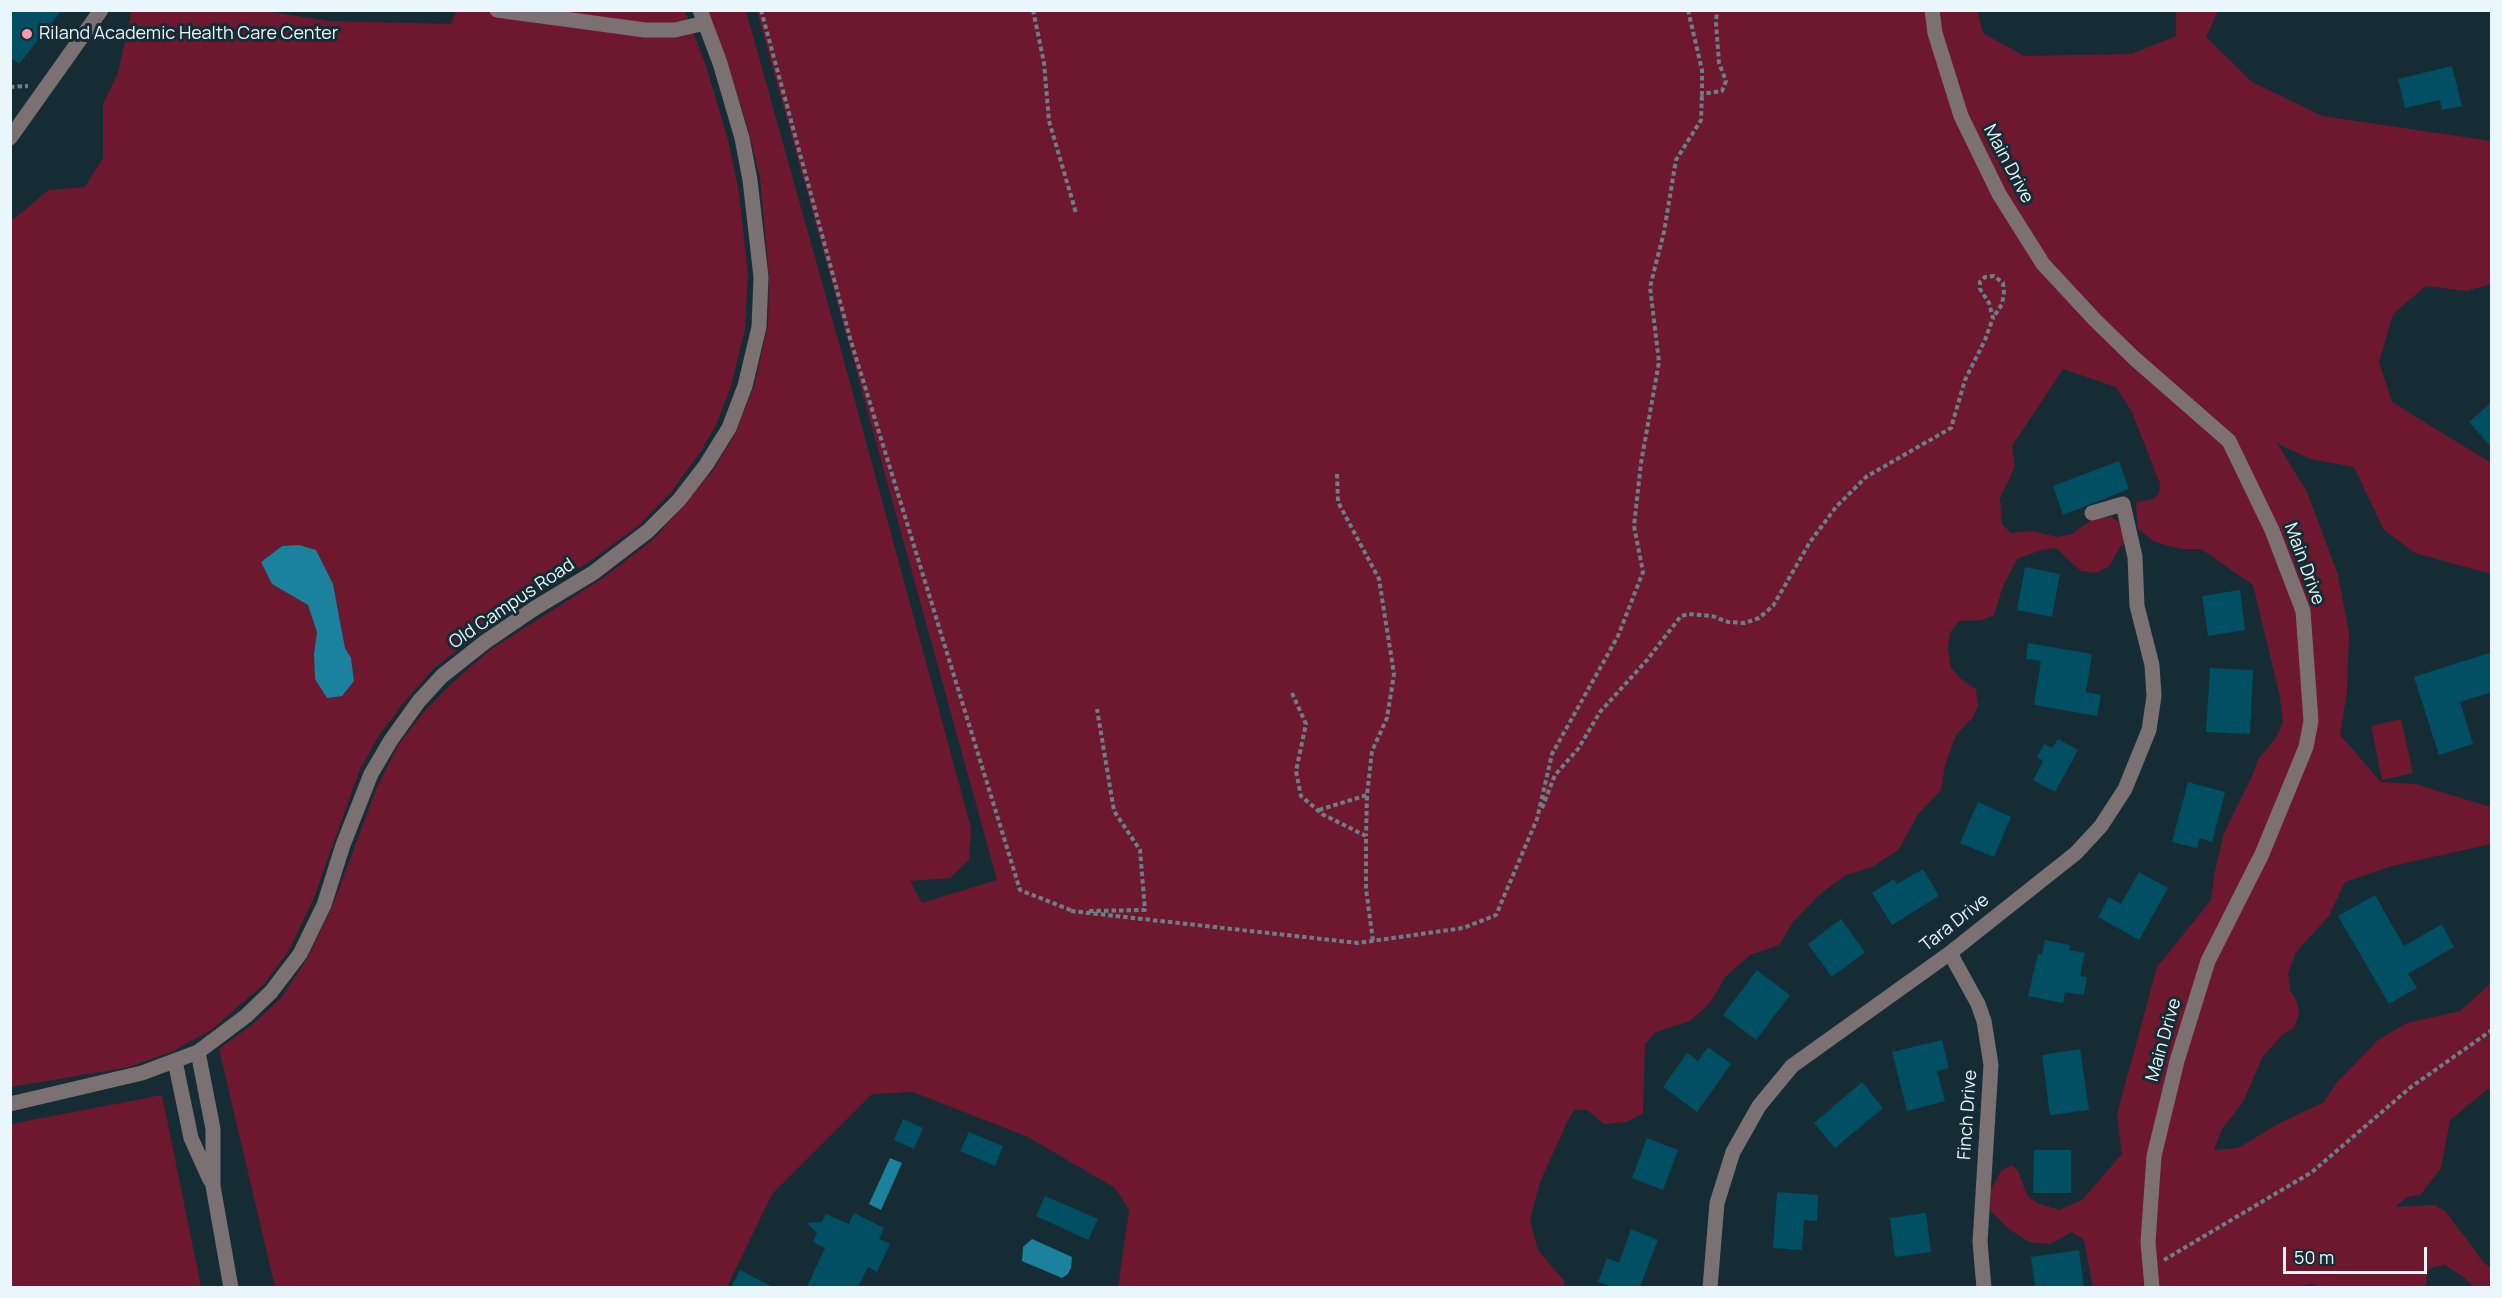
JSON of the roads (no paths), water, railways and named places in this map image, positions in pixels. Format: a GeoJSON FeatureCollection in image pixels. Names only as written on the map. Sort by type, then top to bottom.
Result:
{"type":"FeatureCollection","features":[{"type":"Feature","properties":{"kind":"street"},"geometry":{"type":"LineString","coordinates":[[10,138],[101,10]]}},
{"type":"Feature","properties":{"kind":"street"},"geometry":{"type":"LineString","coordinates":[[497,10],[645,30],[675,30],[702,17]]}},
{"type":"Feature","properties":{"kind":"street","name":"Main Drive"},"geometry":{"type":"LineString","coordinates":[[1932,10],[1935,33],[1961,116],[1999,194],[2043,264],[2095,320],[2134,358],[2229,441],[2272,530],[2303,610],[2311,721],[2306,747],[2262,854],[2208,961],[2177,1061],[2154,1156],[2148,1242],[2152,1287]]}},
{"type":"Feature","properties":{"kind":"street","name":"Old Campus Road"},"geometry":{"type":"LineString","coordinates":[[10,1104],[142,1073],[175,1061],[198,1052],[246,1016],[263,1000],[300,954],[324,904],[343,845],[371,774],[391,740],[419,701],[442,676],[485,642],[593,573],[648,531],[679,500],[706,465],[729,428],[745,386],[759,327],[761,277],[750,180],[742,138],[720,63],[702,17]]}},
{"type":"Feature","properties":{"kind":"street","name":"Tara Drive"},"geometry":{"type":"LineString","coordinates":[[1710,1287],[1717,1203],[1733,1152],[1759,1106],[1792,1066],[1950,953],[2091,839],[2115,807],[2135,769],[2148,730],[2154,696],[2152,666],[2137,606],[2135,557],[2124,504],[2092,513]]}},
{"type":"Feature","properties":{"kind":"street","name":"Finch Drive"},"geometry":{"type":"LineString","coordinates":[[1950,953],[1978,1004],[1984,1022],[1991,1065],[1981,1222],[1984,1287]]}},
{"type":"Feature","properties":{"kind":"street"},"geometry":{"type":"LineString","coordinates":[[198,1052],[213,1129],[213,1186],[231,1287]]}},
{"type":"Feature","properties":{"kind":"street"},"geometry":{"type":"LineString","coordinates":[[175,1061],[191,1138],[213,1186]]}},
{"type":"Feature","properties":{"kind":"water"},"geometry":{"type":"Polygon","coordinates":[[[299,545],[316,550],[333,584],[345,648],[351,658],[354,681],[342,696],[327,698],[315,679],[314,654],[317,632],[308,605],[272,584],[261,562],[282,546],[299,545]]]}},
{"type":"Feature","properties":{"kind":"water"},"geometry":{"type":"Polygon","coordinates":[[[890,1158],[902,1163],[881,1210],[869,1204],[890,1158]]]}},
{"type":"Feature","properties":{"kind":"water"},"geometry":{"type":"Polygon","coordinates":[[[1032,1239],[1072,1257],[1068,1274],[1062,1278],[1022,1261],[1023,1247],[1032,1239]]]}},
{"type":"Feature","properties":{"kind":"place","name":"Riland Academic Health Care Center"},"geometry":{"type":"Point","coordinates":[27,34]}}]}
